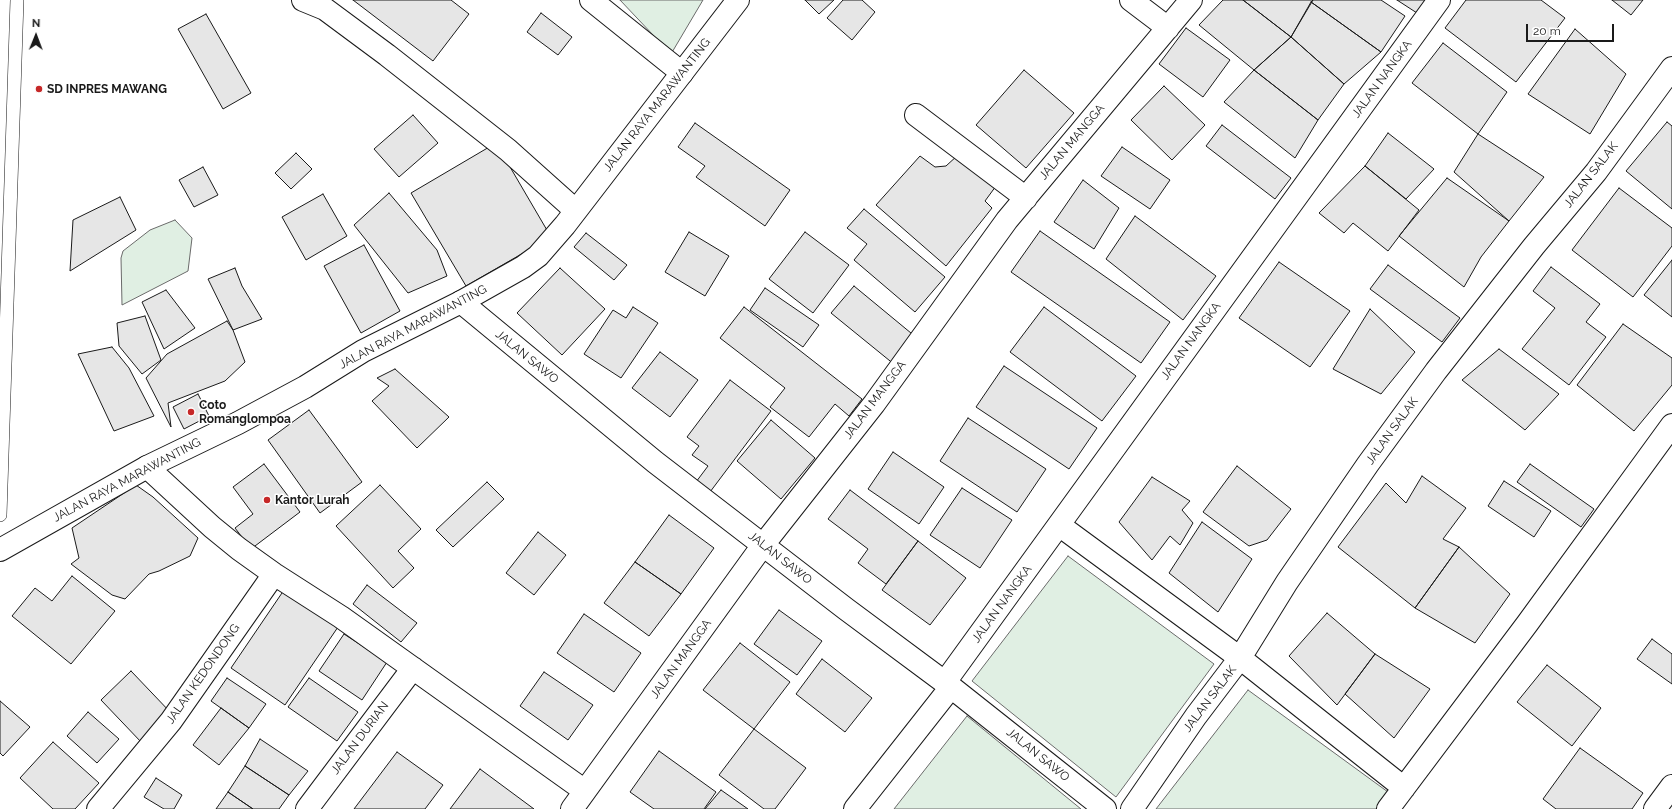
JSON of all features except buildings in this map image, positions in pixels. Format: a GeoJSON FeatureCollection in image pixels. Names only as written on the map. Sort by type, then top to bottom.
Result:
{"type":"FeatureCollection","features":[{"type":"Feature","properties":{"kind":"street"},"geometry":{"type":"LineString","coordinates":[[303,0],[325,9],[387,55],[508,150],[575,210]]}},
{"type":"Feature","properties":{"kind":"street"},"geometry":{"type":"LineString","coordinates":[[591,0],[682,73]]}},
{"type":"Feature","properties":{"kind":"street","name":"JALAN RAYA MARAWANTING"},"geometry":{"type":"LineString","coordinates":[[0,550],[147,467],[238,423],[305,387],[363,351],[461,302],[523,267],[538,256],[549,246],[575,210],[738,0]]}},
{"type":"Feature","properties":{"kind":"street"},"geometry":{"type":"LineString","coordinates":[[1131,0],[1168,28]]}},
{"type":"Feature","properties":{"kind":"street","name":"JALAN MANGGA"},"geometry":{"type":"LineString","coordinates":[[572,809],[763,545],[874,404],[967,274],[1026,198],[1191,0]]}},
{"type":"Feature","properties":{"kind":"street","name":"JALAN NANGKA"},"geometry":{"type":"LineString","coordinates":[[855,809],[948,685],[1059,525],[1439,0]]}},
{"type":"Feature","properties":{"kind":"street","name":"JALAN SALAK"},"geometry":{"type":"LineString","coordinates":[[1132,809],[1196,716],[1240,658],[1287,582],[1368,464],[1436,371],[1529,252],[1596,172],[1672,68]]}},
{"type":"Feature","properties":{"kind":"street"},"geometry":{"type":"LineString","coordinates":[[916,115],[1026,198]]}},
{"type":"Feature","properties":{"kind":"street","name":"JALAN SAWO"},"geometry":{"type":"LineString","coordinates":[[461,302],[656,462],[846,609],[948,685],[1105,809]]}},
{"type":"Feature","properties":{"kind":"street"},"geometry":{"type":"LineString","coordinates":[[1388,809],[1527,624],[1672,425]]}},
{"type":"Feature","properties":{"kind":"street"},"geometry":{"type":"LineString","coordinates":[[147,467],[212,527],[274,574],[341,617],[585,791]]}},
{"type":"Feature","properties":{"kind":"street"},"geometry":{"type":"LineString","coordinates":[[1059,525],[1240,658],[1404,788]]}},
{"type":"Feature","properties":{"kind":"street","name":"JALAN KEDONDONG"},"geometry":{"type":"LineString","coordinates":[[98,809],[172,721],[274,574]]}},
{"type":"Feature","properties":{"kind":"street","name":"JALAN DURIAN"},"geometry":{"type":"LineString","coordinates":[[307,809],[413,668]]}},
{"type":"Feature","properties":{"kind":"street"},"geometry":{"type":"LineString","coordinates":[[1655,809],[1672,786]]}},
{"type":"Feature","properties":{"kind":"lane"},"geometry":{"type":"LineString","coordinates":[[0,515],[17,0]]}},
{"type":"Feature","properties":{"kind":"green space"},"geometry":{"type":"Polygon","coordinates":[[[620,0],[703,0],[671,54],[620,0]]]}},
{"type":"Feature","properties":{"kind":"green space"},"geometry":{"type":"Polygon","coordinates":[[[175,220],[192,238],[188,271],[122,305],[121,258],[123,251],[150,230],[175,220]]]}},
{"type":"Feature","properties":{"kind":"green space"},"geometry":{"type":"Polygon","coordinates":[[[1068,556],[1214,664],[1116,797],[972,681],[1068,556]]]}},
{"type":"Feature","properties":{"kind":"green space"},"geometry":{"type":"Polygon","coordinates":[[[1248,690],[1388,792],[1376,809],[1156,809],[1248,690]]]}},
{"type":"Feature","properties":{"kind":"green space"},"geometry":{"type":"Polygon","coordinates":[[[967,716],[1081,809],[894,809],[967,716]]]}},
{"type":"Feature","properties":{"kind":"place","name":"SD INPRES MAWANG"},"geometry":{"type":"Point","coordinates":[39,89]}},
{"type":"Feature","properties":{"kind":"place","name":"Coto Romanglompoa"},"geometry":{"type":"Point","coordinates":[191,412]}},
{"type":"Feature","properties":{"kind":"place","name":"Kantor Lurah"},"geometry":{"type":"Point","coordinates":[267,500]}}]}
